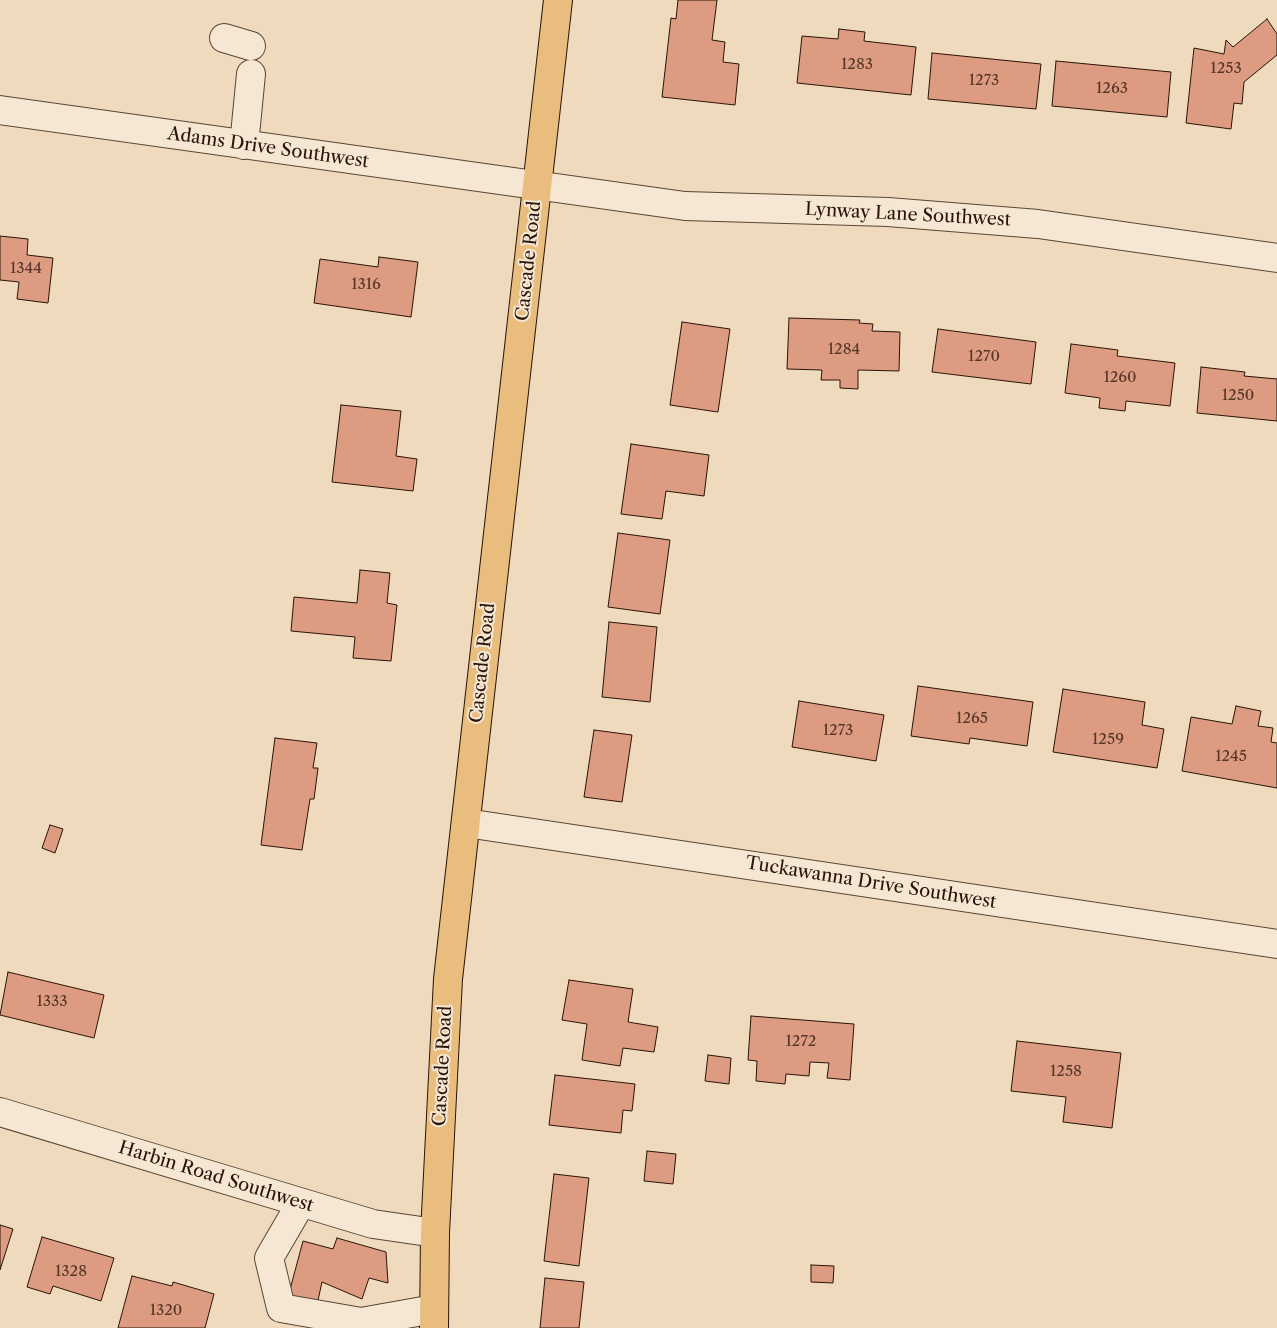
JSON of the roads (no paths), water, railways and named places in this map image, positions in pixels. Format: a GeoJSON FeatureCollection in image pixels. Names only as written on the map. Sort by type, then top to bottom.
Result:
{"type":"FeatureCollection","features":[{"type":"Feature","properties":{"kind":"main road","name":"Cascade Road"},"geometry":{"type":"LineString","coordinates":[[434,1319],[434,1233],[448,979],[558,0]]}},
{"type":"Feature","properties":{"kind":"street"},"geometry":{"type":"LineString","coordinates":[[224,38],[251,46]]}},
{"type":"Feature","properties":{"kind":"street"},"geometry":{"type":"LineString","coordinates":[[244,145],[251,74]]}},
{"type":"Feature","properties":{"kind":"street","name":"Adams Drive Southwest"},"geometry":{"type":"LineString","coordinates":[[0,110],[537,187]]}},
{"type":"Feature","properties":{"kind":"street","name":"Lynway Lane Southwest"},"geometry":{"type":"LineString","coordinates":[[537,187],[685,206],[888,212],[1038,224],[1277,258]]}},
{"type":"Feature","properties":{"kind":"street","name":"Tuckawanna Drive Southwest"},"geometry":{"type":"LineString","coordinates":[[466,822],[1277,944]]}},
{"type":"Feature","properties":{"kind":"street","name":"Harbin Road Southwest"},"geometry":{"type":"LineString","coordinates":[[0,1112],[373,1224],[434,1233]]}},
{"type":"Feature","properties":{"kind":"street"},"geometry":{"type":"LineString","coordinates":[[301,1203],[269,1258],[282,1308],[361,1322],[434,1319]]}}]}
